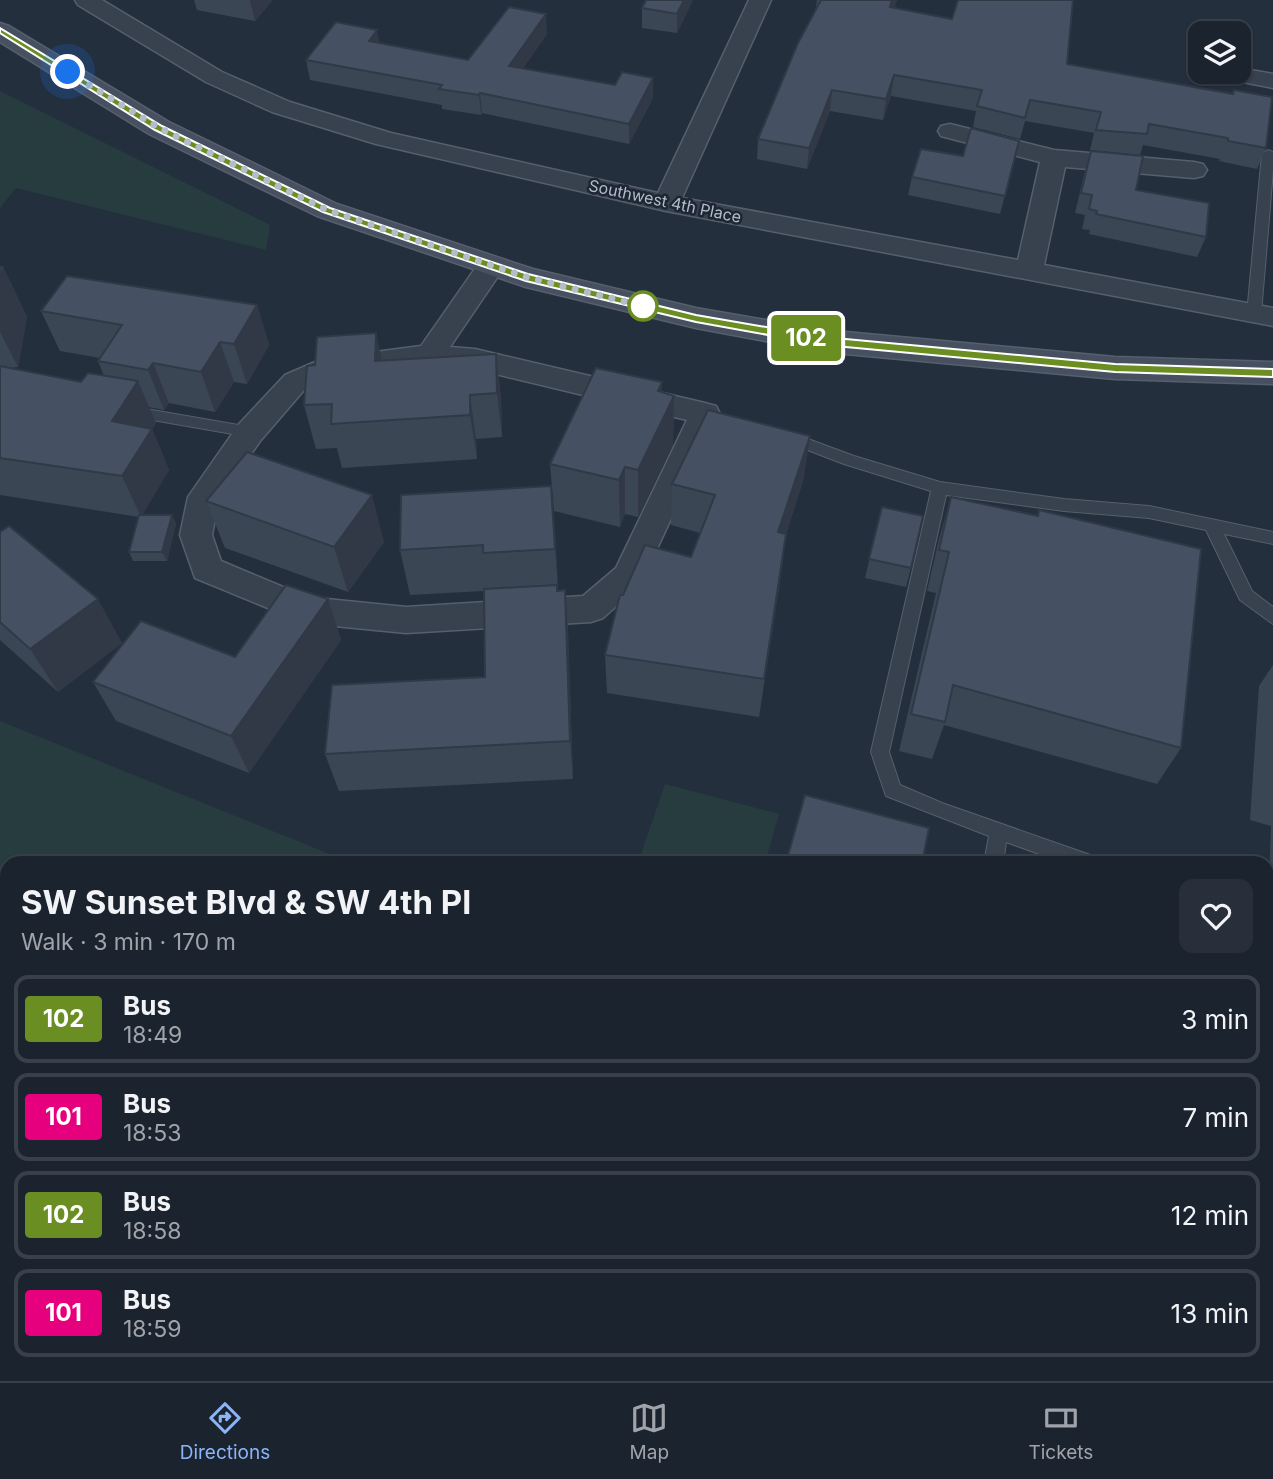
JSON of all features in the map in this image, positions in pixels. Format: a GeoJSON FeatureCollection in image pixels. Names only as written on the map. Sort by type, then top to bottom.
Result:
{"type":"FeatureCollection","features":[{"type":"Feature","properties":{"kind":"main road"},"geometry":{"type":"LineString","coordinates":[[0,31],[159,128],[327,210],[526,277],[696,318],[824,341],[1115,368],[1273,373]]}},
{"type":"Feature","properties":{"kind":"street","name":"Southwest 4th Place"},"geometry":{"type":"LineString","coordinates":[[86,0],[214,77],[281,107],[385,139],[666,203],[1264,315]]}},
{"type":"Feature","properties":{"kind":"street"},"geometry":{"type":"LineString","coordinates":[[666,203],[760,0]]}},
{"type":"Feature","properties":{"kind":"street"},"geometry":{"type":"LineString","coordinates":[[1251,77],[1273,80]]}},
{"type":"Feature","properties":{"kind":"street"},"geometry":{"type":"LineString","coordinates":[[950,131],[1054,158],[1194,170]]}},
{"type":"Feature","properties":{"kind":"street"},"geometry":{"type":"LineString","coordinates":[[1029,272],[1054,158]]}},
{"type":"Feature","properties":{"kind":"street"},"geometry":{"type":"LineString","coordinates":[[430,355],[491,266]]}},
{"type":"Feature","properties":{"kind":"street"},"geometry":{"type":"LineString","coordinates":[[430,355],[475,359],[711,416],[628,576],[591,610],[406,620],[304,610],[207,569],[196,535],[204,497],[250,432],[295,382],[321,369],[430,355]]}},
{"type":"Feature","properties":{"kind":"lane"},"geometry":{"type":"LineString","coordinates":[[1264,315],[1268,154]]}},
{"type":"Feature","properties":{"kind":"lane"},"geometry":{"type":"LineString","coordinates":[[113,408],[250,432]]}},
{"type":"Feature","properties":{"kind":"lane"},"geometry":{"type":"LineString","coordinates":[[778,433],[849,460],[940,488],[1063,505],[1149,512],[1273,538]]}},
{"type":"Feature","properties":{"kind":"lane"},"geometry":{"type":"LineString","coordinates":[[940,488],[880,752],[893,790],[1069,856]]}},
{"type":"Feature","properties":{"kind":"lane"},"geometry":{"type":"LineString","coordinates":[[1212,525],[1246,595],[1273,617]]}},
{"type":"Feature","properties":{"kind":"lane"},"geometry":{"type":"LineString","coordinates":[[994,856],[999,831]]}},
{"type":"Feature","properties":{"kind":"green space"},"geometry":{"type":"Polygon","coordinates":[[[0,91],[270,225],[266,250],[16,188],[0,208],[0,91]]]}},
{"type":"Feature","properties":{"kind":"green space"},"geometry":{"type":"Polygon","coordinates":[[[0,721],[335,856],[0,856],[0,721]]]}},
{"type":"Feature","properties":{"kind":"green space"},"geometry":{"type":"Polygon","coordinates":[[[665,784],[779,814],[767,856],[640,856],[665,784]]]}},
{"type":"Feature","properties":{"kind":"building"},"geometry":{"type":"Polygon","coordinates":[[[646,0],[684,0],[677,14],[642,8],[646,0]]]}},
{"type":"Feature","properties":{"kind":"building"},"geometry":{"type":"Polygon","coordinates":[[[821,0],[892,0],[890,7],[952,19],[958,0],[1073,0],[1067,64],[1233,94],[1234,90],[1272,97],[1266,148],[1228,141],[1228,138],[1149,124],[1147,134],[1096,130],[1101,112],[1030,100],[1025,118],[977,106],[982,90],[894,75],[886,99],[832,90],[809,148],[758,139],[798,43],[821,0]]]}},
{"type":"Feature","properties":{"kind":"building"},"geometry":{"type":"Polygon","coordinates":[[[509,7],[546,14],[509,66],[615,85],[622,72],[653,78],[629,124],[480,93],[439,89],[442,85],[306,60],[336,22],[377,30],[369,41],[468,60],[509,7]]]}},
{"type":"Feature","properties":{"kind":"building"},"geometry":{"type":"Polygon","coordinates":[[[971,128],[1019,141],[1005,196],[912,177],[921,149],[963,156],[971,128]]]}},
{"type":"Feature","properties":{"kind":"building"},"geometry":{"type":"Polygon","coordinates":[[[1091,151],[1143,156],[1136,190],[1209,203],[1206,237],[1096,214],[1097,211],[1089,209],[1092,195],[1081,193],[1091,151]]]}},
{"type":"Feature","properties":{"kind":"building"},"geometry":{"type":"Polygon","coordinates":[[[67,276],[257,305],[234,344],[220,342],[201,372],[153,363],[148,370],[98,361],[122,325],[41,311],[67,276]]]}},
{"type":"Feature","properties":{"kind":"building"},"geometry":{"type":"Polygon","coordinates":[[[376,333],[375,361],[496,354],[497,393],[470,395],[470,415],[331,424],[332,404],[304,405],[307,366],[315,365],[317,337],[376,333]]]}},
{"type":"Feature","properties":{"kind":"building"},"geometry":{"type":"Polygon","coordinates":[[[0,366],[81,382],[88,373],[138,381],[112,421],[152,429],[122,476],[0,458],[0,366]]]}},
{"type":"Feature","properties":{"kind":"building"},"geometry":{"type":"Polygon","coordinates":[[[596,368],[662,382],[658,391],[674,396],[638,470],[625,467],[619,480],[550,464],[596,368]]]}},
{"type":"Feature","properties":{"kind":"building"},"geometry":{"type":"Polygon","coordinates":[[[708,410],[810,436],[778,532],[786,534],[764,679],[605,655],[620,595],[623,595],[645,545],[691,557],[715,495],[672,484],[708,410]]]}},
{"type":"Feature","properties":{"kind":"building"},"geometry":{"type":"Polygon","coordinates":[[[247,452],[372,495],[334,547],[206,501],[247,452]]]}},
{"type":"Feature","properties":{"kind":"building"},"geometry":{"type":"Polygon","coordinates":[[[551,486],[555,549],[483,553],[483,545],[400,550],[401,495],[551,486]]]}},
{"type":"Feature","properties":{"kind":"building"},"geometry":{"type":"Polygon","coordinates":[[[951,497],[1038,516],[1039,510],[1201,549],[1181,748],[953,685],[945,722],[911,714],[949,552],[939,550],[951,497]]]}},
{"type":"Feature","properties":{"kind":"building"},"geometry":{"type":"Polygon","coordinates":[[[882,507],[923,516],[911,568],[869,559],[882,507]]]}},
{"type":"Feature","properties":{"kind":"building"},"geometry":{"type":"Polygon","coordinates":[[[139,515],[172,515],[162,552],[129,552],[139,515]]]}},
{"type":"Feature","properties":{"kind":"building"},"geometry":{"type":"Polygon","coordinates":[[[9,526],[98,599],[30,649],[0,622],[0,532],[9,526]]]}},
{"type":"Feature","properties":{"kind":"building"},"geometry":{"type":"Polygon","coordinates":[[[286,585],[328,599],[231,736],[93,682],[141,621],[235,657],[286,585]]]}},
{"type":"Feature","properties":{"kind":"building"},"geometry":{"type":"Polygon","coordinates":[[[557,585],[557,591],[565,590],[570,741],[325,754],[332,685],[485,677],[484,589],[557,585]]]}},
{"type":"Feature","properties":{"kind":"building"},"geometry":{"type":"Polygon","coordinates":[[[805,795],[929,828],[923,856],[788,856],[805,795]]]}},
{"type":"Feature","properties":{"kind":"bus line","name":"102"},"geometry":{"type":"LineString","coordinates":[[0,31],[159,128],[327,210],[427,246],[526,277],[696,318],[824,341],[968,357],[1115,368],[1273,373]]}},
{"type":"Feature","properties":{"kind":"route"},"geometry":{"type":"LineString","coordinates":[[68,72],[159,128],[327,210],[427,246],[526,277],[643,306]]}}]}
